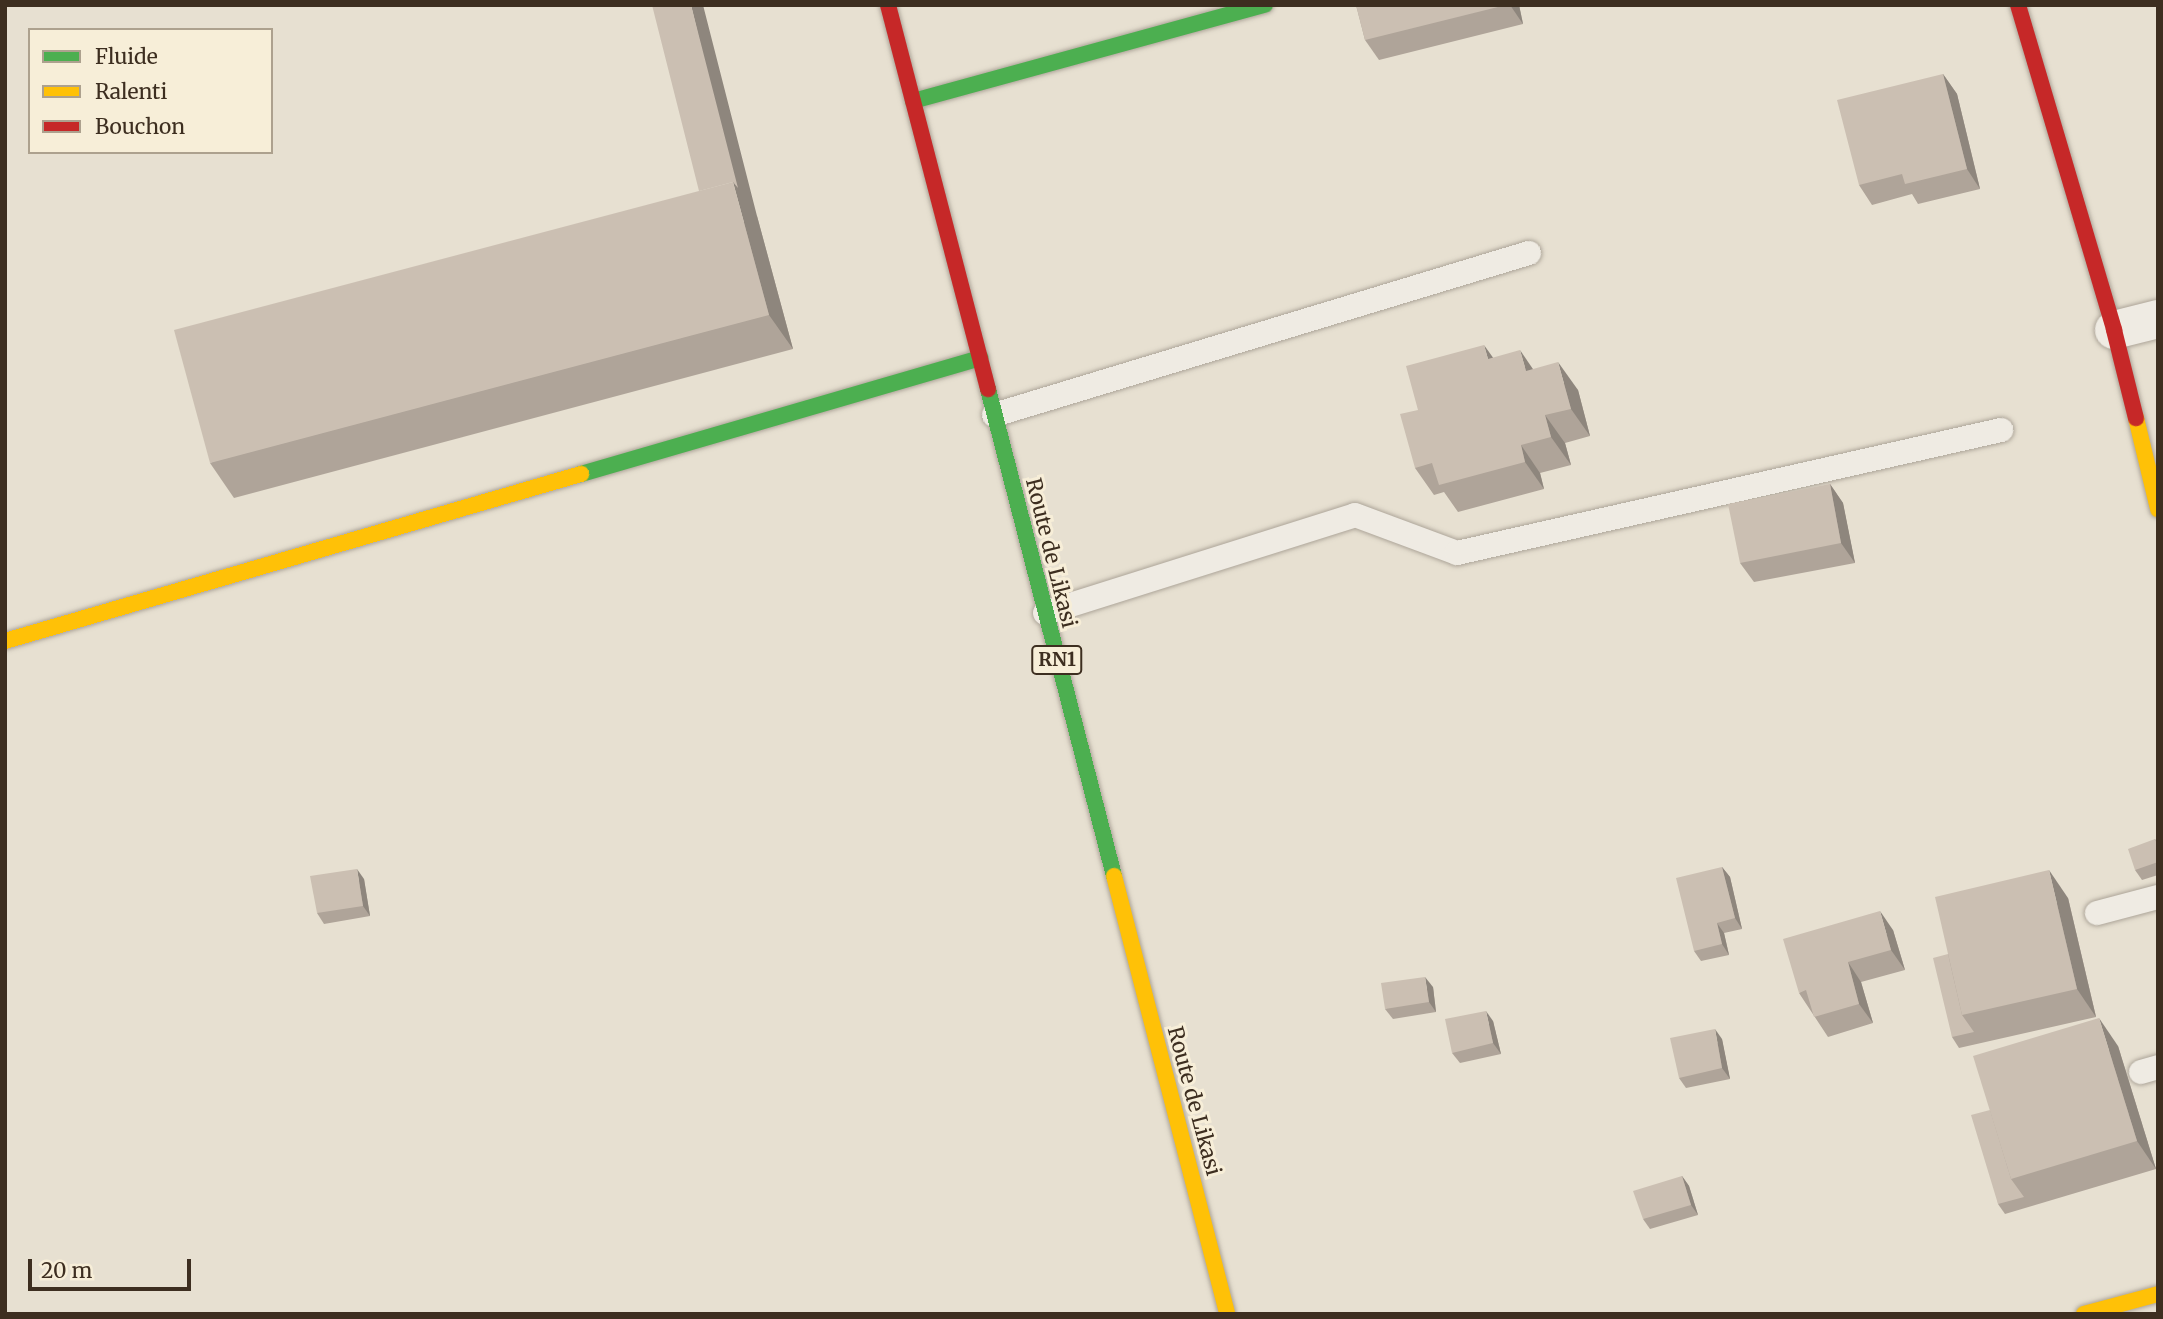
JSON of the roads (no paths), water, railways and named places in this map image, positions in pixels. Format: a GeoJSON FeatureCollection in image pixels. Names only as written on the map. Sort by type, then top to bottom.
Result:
{"type":"FeatureCollection","features":[{"type":"Feature","properties":{"kind":"main road","name":"Route de Likasi"},"geometry":{"type":"LineString","coordinates":[[888,5],[1227,1314]]}},
{"type":"Feature","properties":{"kind":"main road"},"geometry":{"type":"LineString","coordinates":[[913,101],[1265,5]]}},
{"type":"Feature","properties":{"kind":"main road"},"geometry":{"type":"LineString","coordinates":[[2018,5],[2114,330],[2158,509]]}},
{"type":"Feature","properties":{"kind":"main road"},"geometry":{"type":"LineString","coordinates":[[5,641],[980,358]]}},
{"type":"Feature","properties":{"kind":"main road"},"geometry":{"type":"LineString","coordinates":[[2084,1314],[2158,1294]]}},
{"type":"Feature","properties":{"kind":"street"},"geometry":{"type":"LineString","coordinates":[[2114,330],[2158,319]]}},
{"type":"Feature","properties":{"kind":"lane"},"geometry":{"type":"LineString","coordinates":[[994,415],[1529,253]]}},
{"type":"Feature","properties":{"kind":"lane"},"geometry":{"type":"LineString","coordinates":[[1045,612],[1355,515],[1457,554],[2001,430]]}},
{"type":"Feature","properties":{"kind":"lane"},"geometry":{"type":"LineString","coordinates":[[2097,914],[2158,897]]}}]}
